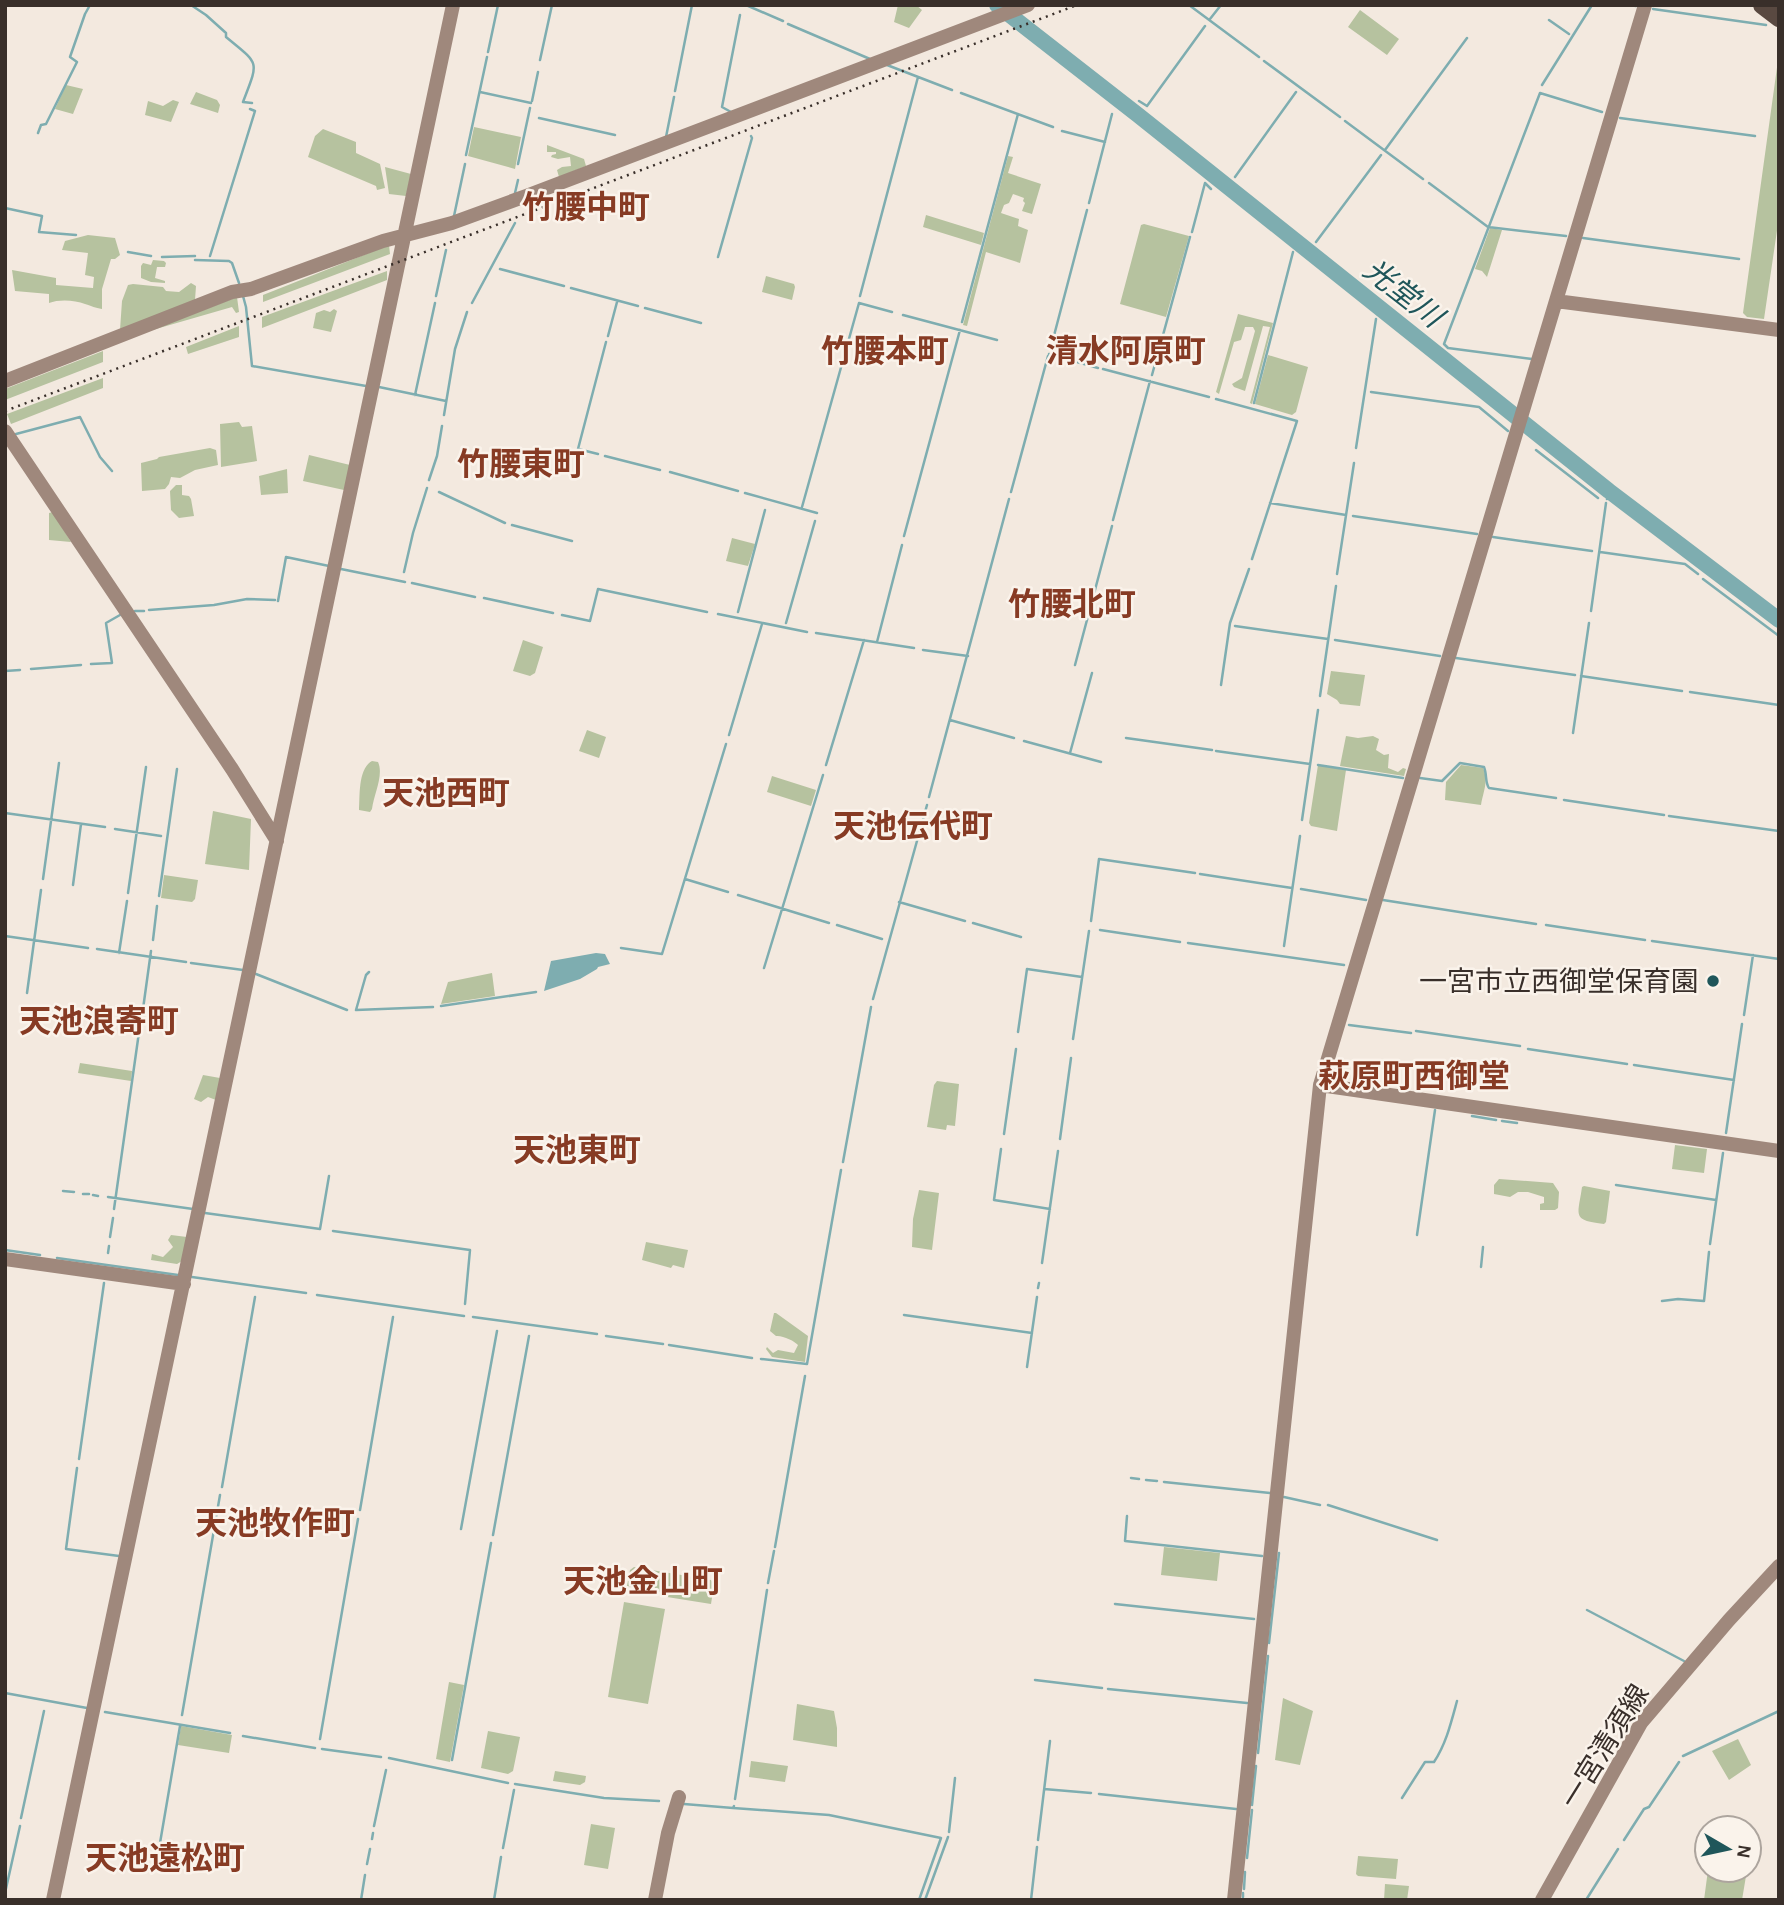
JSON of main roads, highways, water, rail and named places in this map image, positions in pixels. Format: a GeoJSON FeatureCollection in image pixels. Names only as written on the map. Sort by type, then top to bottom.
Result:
{"type":"FeatureCollection","features":[{"type":"Feature","properties":{"kind":"highway"},"geometry":{"type":"LineString","coordinates":[[1762,5],[1779,18]]}},
{"type":"Feature","properties":{"kind":"water"},"geometry":{"type":"Polygon","coordinates":[[[596,953],[605,954],[610,964],[598,967],[580,979],[544,991],[551,961],[596,953]]]}},
{"type":"Feature","properties":{"kind":"waterway"},"geometry":{"type":"LineString","coordinates":[[38,133],[41,125],[46,124],[77,62],[70,57],[90,5]]}},
{"type":"Feature","properties":{"kind":"waterway"},"geometry":{"type":"LineString","coordinates":[[191,5],[206,15],[251,59],[254,70],[243,102],[252,103]]}},
{"type":"Feature","properties":{"kind":"waterway"},"geometry":{"type":"LineString","coordinates":[[488,52],[498,5]]}},
{"type":"Feature","properties":{"kind":"waterway"},"geometry":{"type":"LineString","coordinates":[[540,60],[552,5]]}},
{"type":"Feature","properties":{"kind":"waterway"},"geometry":{"type":"LineString","coordinates":[[675,91],[692,5]]}},
{"type":"Feature","properties":{"kind":"waterway"},"geometry":{"type":"LineString","coordinates":[[746,5],[783,21]]}},
{"type":"Feature","properties":{"kind":"waterway","name":"光堂川"},"geometry":{"type":"LineString","coordinates":[[997,5],[1609,491],[1779,620]]}},
{"type":"Feature","properties":{"kind":"waterway"},"geometry":{"type":"LineString","coordinates":[[1189,5],[1259,57]]}},
{"type":"Feature","properties":{"kind":"waterway"},"geometry":{"type":"LineString","coordinates":[[1210,19],[1221,5]]}},
{"type":"Feature","properties":{"kind":"waterway"},"geometry":{"type":"LineString","coordinates":[[1542,85],[1592,5]]}},
{"type":"Feature","properties":{"kind":"waterway"},"geometry":{"type":"LineString","coordinates":[[1629,5],[1636,6]]}},
{"type":"Feature","properties":{"kind":"waterway"},"geometry":{"type":"LineString","coordinates":[[1653,9],[1766,25]]}},
{"type":"Feature","properties":{"kind":"waterway"},"geometry":{"type":"LineString","coordinates":[[731,112],[722,107],[740,15]]}},
{"type":"Feature","properties":{"kind":"waterway"},"geometry":{"type":"LineString","coordinates":[[1549,20],[1569,34]]}},
{"type":"Feature","properties":{"kind":"waterway"},"geometry":{"type":"LineString","coordinates":[[788,24],[870,59]]}},
{"type":"Feature","properties":{"kind":"waterway"},"geometry":{"type":"LineString","coordinates":[[1139,101],[1147,106],[1205,26]]}},
{"type":"Feature","properties":{"kind":"waterway"},"geometry":{"type":"LineString","coordinates":[[1385,150],[1467,38]]}},
{"type":"Feature","properties":{"kind":"waterway"},"geometry":{"type":"LineString","coordinates":[[466,155],[487,57]]}},
{"type":"Feature","properties":{"kind":"waterway"},"geometry":{"type":"LineString","coordinates":[[1264,61],[1340,117]]}},
{"type":"Feature","properties":{"kind":"waterway"},"geometry":{"type":"LineString","coordinates":[[887,65],[952,90]]}},
{"type":"Feature","properties":{"kind":"waterway"},"geometry":{"type":"LineString","coordinates":[[532,101],[538,72]]}},
{"type":"Feature","properties":{"kind":"waterway"},"geometry":{"type":"LineString","coordinates":[[860,296],[918,77]]}},
{"type":"Feature","properties":{"kind":"waterway"},"geometry":{"type":"LineString","coordinates":[[480,92],[531,103]]}},
{"type":"Feature","properties":{"kind":"waterway"},"geometry":{"type":"LineString","coordinates":[[1235,177],[1296,92]]}},
{"type":"Feature","properties":{"kind":"waterway"},"geometry":{"type":"LineString","coordinates":[[961,93],[1053,127]]}},
{"type":"Feature","properties":{"kind":"waterway"},"geometry":{"type":"LineString","coordinates":[[1532,359],[1448,348],[1444,344],[1540,93],[1602,112]]}},
{"type":"Feature","properties":{"kind":"waterway"},"geometry":{"type":"LineString","coordinates":[[666,137],[674,97]]}},
{"type":"Feature","properties":{"kind":"waterway","name":"光堂川"},"geometry":{"type":"LineString","coordinates":[[1115,103],[1119,99]]}},
{"type":"Feature","properties":{"kind":"waterway","name":"光堂川"},"geometry":{"type":"LineString","coordinates":[[1132,110],[1135,107]]}},
{"type":"Feature","properties":{"kind":"waterway"},"geometry":{"type":"LineString","coordinates":[[518,164],[530,108]]}},
{"type":"Feature","properties":{"kind":"waterway"},"geometry":{"type":"LineString","coordinates":[[210,256],[255,111],[250,109]]}},
{"type":"Feature","properties":{"kind":"waterway"},"geometry":{"type":"LineString","coordinates":[[962,322],[1018,114]]}},
{"type":"Feature","properties":{"kind":"waterway"},"geometry":{"type":"LineString","coordinates":[[1089,203],[1112,114]]}},
{"type":"Feature","properties":{"kind":"waterway"},"geometry":{"type":"LineString","coordinates":[[539,118],[615,135]]}},
{"type":"Feature","properties":{"kind":"waterway"},"geometry":{"type":"LineString","coordinates":[[1620,118],[1755,136]]}},
{"type":"Feature","properties":{"kind":"waterway"},"geometry":{"type":"LineString","coordinates":[[1345,121],[1423,179]]}},
{"type":"Feature","properties":{"kind":"waterway"},"geometry":{"type":"LineString","coordinates":[[1062,131],[1105,142]]}},
{"type":"Feature","properties":{"kind":"waterway"},"geometry":{"type":"LineString","coordinates":[[718,257],[751,136]]}},
{"type":"Feature","properties":{"kind":"waterway"},"geometry":{"type":"LineString","coordinates":[[1316,242],[1381,155]]}},
{"type":"Feature","properties":{"kind":"waterway"},"geometry":{"type":"LineString","coordinates":[[454,216],[465,164]]}},
{"type":"Feature","properties":{"kind":"waterway","name":"光堂川"},"geometry":{"type":"LineString","coordinates":[[1215,183],[1218,178]]}},
{"type":"Feature","properties":{"kind":"waterway"},"geometry":{"type":"LineString","coordinates":[[515,193],[518,180]]}},
{"type":"Feature","properties":{"kind":"waterway"},"geometry":{"type":"LineString","coordinates":[[1192,232],[1205,183],[1211,189]]}},
{"type":"Feature","properties":{"kind":"waterway","name":"光堂川"},"geometry":{"type":"LineString","coordinates":[[1228,186],[1231,183]]}},
{"type":"Feature","properties":{"kind":"waterway"},"geometry":{"type":"LineString","coordinates":[[1429,183],[1488,227],[1566,236]]}},
{"type":"Feature","properties":{"kind":"waterway"},"geometry":{"type":"LineString","coordinates":[[5,208],[42,216],[39,232],[76,235]]}},
{"type":"Feature","properties":{"kind":"waterway"},"geometry":{"type":"LineString","coordinates":[[1051,347],[1087,210]]}},
{"type":"Feature","properties":{"kind":"waterway"},"geometry":{"type":"LineString","coordinates":[[472,303],[515,223]]}},
{"type":"Feature","properties":{"kind":"waterway"},"geometry":{"type":"LineString","coordinates":[[1152,375],[1190,237]]}},
{"type":"Feature","properties":{"kind":"waterway"},"geometry":{"type":"LineString","coordinates":[[1583,238],[1739,259]]}},
{"type":"Feature","properties":{"kind":"waterway","name":"光堂川"},"geometry":{"type":"LineString","coordinates":[[1295,246],[1296,240]]}},
{"type":"Feature","properties":{"kind":"waterway","name":"光堂川"},"geometry":{"type":"LineString","coordinates":[[1310,251],[1313,247]]}},
{"type":"Feature","properties":{"kind":"waterway"},"geometry":{"type":"LineString","coordinates":[[436,296],[446,250]]}},
{"type":"Feature","properties":{"kind":"waterway"},"geometry":{"type":"LineString","coordinates":[[128,252],[151,256]]}},
{"type":"Feature","properties":{"kind":"waterway"},"geometry":{"type":"LineString","coordinates":[[1254,403],[1293,252]]}},
{"type":"Feature","properties":{"kind":"waterway"},"geometry":{"type":"LineString","coordinates":[[162,257],[195,256]]}},
{"type":"Feature","properties":{"kind":"waterway"},"geometry":{"type":"LineString","coordinates":[[195,260],[229,261],[239,283]]}},
{"type":"Feature","properties":{"kind":"waterway"},"geometry":{"type":"LineString","coordinates":[[500,269],[564,286]]}},
{"type":"Feature","properties":{"kind":"waterway"},"geometry":{"type":"LineString","coordinates":[[571,288],[638,306]]}},
{"type":"Feature","properties":{"kind":"waterway"},"geometry":{"type":"LineString","coordinates":[[243,296],[252,366],[366,386]]}},
{"type":"Feature","properties":{"kind":"waterway"},"geometry":{"type":"LineString","coordinates":[[608,336],[617,302]]}},
{"type":"Feature","properties":{"kind":"waterway"},"geometry":{"type":"LineString","coordinates":[[415,395],[435,303]]}},
{"type":"Feature","properties":{"kind":"waterway"},"geometry":{"type":"LineString","coordinates":[[802,507],[859,303],[892,312]]}},
{"type":"Feature","properties":{"kind":"waterway","name":"光堂川"},"geometry":{"type":"LineString","coordinates":[[1377,314],[1378,305]]}},
{"type":"Feature","properties":{"kind":"waterway"},"geometry":{"type":"LineString","coordinates":[[645,308],[701,323]]}},
{"type":"Feature","properties":{"kind":"waterway"},"geometry":{"type":"LineString","coordinates":[[444,415],[455,349],[467,312]]}},
{"type":"Feature","properties":{"kind":"waterway"},"geometry":{"type":"LineString","coordinates":[[903,315],[997,340]]}},
{"type":"Feature","properties":{"kind":"waterway"},"geometry":{"type":"LineString","coordinates":[[1356,448],[1376,319]]}},
{"type":"Feature","properties":{"kind":"waterway"},"geometry":{"type":"LineString","coordinates":[[904,536],[960,330]]}},
{"type":"Feature","properties":{"kind":"waterway"},"geometry":{"type":"LineString","coordinates":[[598,454],[578,449],[606,342]]}},
{"type":"Feature","properties":{"kind":"waterway"},"geometry":{"type":"LineString","coordinates":[[1049,354],[1098,368]]}},
{"type":"Feature","properties":{"kind":"waterway"},"geometry":{"type":"LineString","coordinates":[[1011,492],[1048,356]]}},
{"type":"Feature","properties":{"kind":"waterway"},"geometry":{"type":"LineString","coordinates":[[1103,369],[1209,397]]}},
{"type":"Feature","properties":{"kind":"waterway"},"geometry":{"type":"LineString","coordinates":[[1113,520],[1150,381]]}},
{"type":"Feature","properties":{"kind":"waterway"},"geometry":{"type":"LineString","coordinates":[[379,387],[446,401]]}},
{"type":"Feature","properties":{"kind":"waterway"},"geometry":{"type":"LineString","coordinates":[[1371,392],[1479,407],[1508,431]]}},
{"type":"Feature","properties":{"kind":"waterway"},"geometry":{"type":"LineString","coordinates":[[1216,399],[1297,421],[1252,559]]}},
{"type":"Feature","properties":{"kind":"waterway"},"geometry":{"type":"LineString","coordinates":[[16,434],[80,417],[100,457],[112,471]]}},
{"type":"Feature","properties":{"kind":"waterway"},"geometry":{"type":"LineString","coordinates":[[429,480],[437,456],[442,426]]}},
{"type":"Feature","properties":{"kind":"waterway"},"geometry":{"type":"LineString","coordinates":[[1536,450],[1598,498]]}},
{"type":"Feature","properties":{"kind":"waterway"},"geometry":{"type":"LineString","coordinates":[[605,456],[660,470]]}},
{"type":"Feature","properties":{"kind":"waterway"},"geometry":{"type":"LineString","coordinates":[[1337,574],[1354,463]]}},
{"type":"Feature","properties":{"kind":"waterway"},"geometry":{"type":"LineString","coordinates":[[670,472],[738,491]]}},
{"type":"Feature","properties":{"kind":"waterway"},"geometry":{"type":"LineString","coordinates":[[404,572],[427,488]]}},
{"type":"Feature","properties":{"kind":"waterway","name":"光堂川"},"geometry":{"type":"LineString","coordinates":[[1607,499],[1609,491]]}},
{"type":"Feature","properties":{"kind":"waterway"},"geometry":{"type":"LineString","coordinates":[[439,492],[505,523]]}},
{"type":"Feature","properties":{"kind":"waterway"},"geometry":{"type":"LineString","coordinates":[[745,493],[817,513]]}},
{"type":"Feature","properties":{"kind":"waterway"},"geometry":{"type":"LineString","coordinates":[[929,797],[1009,499]]}},
{"type":"Feature","properties":{"kind":"waterway"},"geometry":{"type":"LineString","coordinates":[[1270,503],[1346,515]]}},
{"type":"Feature","properties":{"kind":"waterway"},"geometry":{"type":"LineString","coordinates":[[1591,611],[1606,503]]}},
{"type":"Feature","properties":{"kind":"waterway"},"geometry":{"type":"LineString","coordinates":[[738,612],[765,510]]}},
{"type":"Feature","properties":{"kind":"waterway"},"geometry":{"type":"LineString","coordinates":[[1353,516],[1477,534]]}},
{"type":"Feature","properties":{"kind":"waterway"},"geometry":{"type":"LineString","coordinates":[[786,623],[815,521]]}},
{"type":"Feature","properties":{"kind":"waterway"},"geometry":{"type":"LineString","coordinates":[[512,525],[572,541]]}},
{"type":"Feature","properties":{"kind":"waterway"},"geometry":{"type":"LineString","coordinates":[[1075,665],[1112,526]]}},
{"type":"Feature","properties":{"kind":"waterway"},"geometry":{"type":"LineString","coordinates":[[1493,537],[1592,551]]}},
{"type":"Feature","properties":{"kind":"waterway"},"geometry":{"type":"LineString","coordinates":[[877,642],[902,545]]}},
{"type":"Feature","properties":{"kind":"waterway"},"geometry":{"type":"LineString","coordinates":[[1600,552],[1685,564],[1698,574]]}},
{"type":"Feature","properties":{"kind":"waterway"},"geometry":{"type":"LineString","coordinates":[[278,601],[286,557],[329,566]]}},
{"type":"Feature","properties":{"kind":"waterway"},"geometry":{"type":"LineString","coordinates":[[341,569],[405,582]]}},
{"type":"Feature","properties":{"kind":"waterway"},"geometry":{"type":"LineString","coordinates":[[1221,685],[1230,623],[1249,569]]}},
{"type":"Feature","properties":{"kind":"waterway"},"geometry":{"type":"LineString","coordinates":[[1703,579],[1779,636]]}},
{"type":"Feature","properties":{"kind":"waterway"},"geometry":{"type":"LineString","coordinates":[[412,583],[475,597]]}},
{"type":"Feature","properties":{"kind":"waterway"},"geometry":{"type":"LineString","coordinates":[[1320,696],[1336,586]]}},
{"type":"Feature","properties":{"kind":"waterway"},"geometry":{"type":"LineString","coordinates":[[562,615],[590,621],[598,589],[707,612]]}},
{"type":"Feature","properties":{"kind":"waterway"},"geometry":{"type":"LineString","coordinates":[[484,598],[553,613]]}},
{"type":"Feature","properties":{"kind":"waterway"},"geometry":{"type":"LineString","coordinates":[[149,610],[214,605],[247,599],[275,600]]}},
{"type":"Feature","properties":{"kind":"waterway"},"geometry":{"type":"LineString","coordinates":[[135,611],[144,611]]}},
{"type":"Feature","properties":{"kind":"waterway"},"geometry":{"type":"LineString","coordinates":[[718,614],[807,632]]}},
{"type":"Feature","properties":{"kind":"waterway"},"geometry":{"type":"LineString","coordinates":[[91,664],[112,663],[106,623],[120,615]]}},
{"type":"Feature","properties":{"kind":"waterway"},"geometry":{"type":"LineString","coordinates":[[1573,733],[1589,623]]}},
{"type":"Feature","properties":{"kind":"waterway"},"geometry":{"type":"LineString","coordinates":[[729,735],[762,624]]}},
{"type":"Feature","properties":{"kind":"waterway"},"geometry":{"type":"LineString","coordinates":[[1235,626],[1328,639]]}},
{"type":"Feature","properties":{"kind":"waterway"},"geometry":{"type":"LineString","coordinates":[[816,633],[914,648]]}},
{"type":"Feature","properties":{"kind":"waterway"},"geometry":{"type":"LineString","coordinates":[[826,765],[864,640]]}},
{"type":"Feature","properties":{"kind":"waterway"},"geometry":{"type":"LineString","coordinates":[[1335,640],[1440,656]]}},
{"type":"Feature","properties":{"kind":"waterway"},"geometry":{"type":"LineString","coordinates":[[923,650],[968,656]]}},
{"type":"Feature","properties":{"kind":"waterway"},"geometry":{"type":"LineString","coordinates":[[1456,658],[1575,675]]}},
{"type":"Feature","properties":{"kind":"waterway"},"geometry":{"type":"LineString","coordinates":[[31,669],[81,665]]}},
{"type":"Feature","properties":{"kind":"waterway"},"geometry":{"type":"LineString","coordinates":[[5,671],[20,670]]}},
{"type":"Feature","properties":{"kind":"waterway"},"geometry":{"type":"LineString","coordinates":[[1070,753],[1092,673]]}},
{"type":"Feature","properties":{"kind":"waterway"},"geometry":{"type":"LineString","coordinates":[[1581,676],[1682,691]]}},
{"type":"Feature","properties":{"kind":"waterway"},"geometry":{"type":"LineString","coordinates":[[1690,692],[1779,705]]}},
{"type":"Feature","properties":{"kind":"waterway"},"geometry":{"type":"LineString","coordinates":[[1302,820],[1318,710]]}},
{"type":"Feature","properties":{"kind":"waterway"},"geometry":{"type":"LineString","coordinates":[[950,720],[1014,738]]}},
{"type":"Feature","properties":{"kind":"waterway"},"geometry":{"type":"LineString","coordinates":[[1126,738],[1212,750]]}},
{"type":"Feature","properties":{"kind":"waterway"},"geometry":{"type":"LineString","coordinates":[[1024,741],[1101,762]]}},
{"type":"Feature","properties":{"kind":"waterway"},"geometry":{"type":"LineString","coordinates":[[621,948],[662,954],[726,744]]}},
{"type":"Feature","properties":{"kind":"waterway"},"geometry":{"type":"LineString","coordinates":[[1216,751],[1310,764]]}},
{"type":"Feature","properties":{"kind":"waterway"},"geometry":{"type":"LineString","coordinates":[[43,879],[59,763]]}},
{"type":"Feature","properties":{"kind":"waterway"},"geometry":{"type":"LineString","coordinates":[[1420,778],[1442,781],[1460,763],[1484,767],[1489,788],[1556,798]]}},
{"type":"Feature","properties":{"kind":"waterway"},"geometry":{"type":"LineString","coordinates":[[1318,765],[1403,778]]}},
{"type":"Feature","properties":{"kind":"waterway"},"geometry":{"type":"LineString","coordinates":[[128,893],[146,767]]}},
{"type":"Feature","properties":{"kind":"waterway"},"geometry":{"type":"LineString","coordinates":[[159,896],[177,769]]}},
{"type":"Feature","properties":{"kind":"waterway"},"geometry":{"type":"LineString","coordinates":[[764,968],[823,775]]}},
{"type":"Feature","properties":{"kind":"waterway"},"geometry":{"type":"LineString","coordinates":[[1564,800],[1664,815]]}},
{"type":"Feature","properties":{"kind":"waterway"},"geometry":{"type":"LineString","coordinates":[[873,999],[927,805]]}},
{"type":"Feature","properties":{"kind":"waterway"},"geometry":{"type":"LineString","coordinates":[[5,813],[105,827]]}},
{"type":"Feature","properties":{"kind":"waterway"},"geometry":{"type":"LineString","coordinates":[[1669,816],[1779,831]]}},
{"type":"Feature","properties":{"kind":"waterway"},"geometry":{"type":"LineString","coordinates":[[73,885],[81,824]]}},
{"type":"Feature","properties":{"kind":"waterway"},"geometry":{"type":"LineString","coordinates":[[115,829],[161,836]]}},
{"type":"Feature","properties":{"kind":"waterway"},"geometry":{"type":"LineString","coordinates":[[1284,946],[1300,836]]}},
{"type":"Feature","properties":{"kind":"waterway"},"geometry":{"type":"LineString","coordinates":[[1091,921],[1099,859],[1195,873]]}},
{"type":"Feature","properties":{"kind":"waterway"},"geometry":{"type":"LineString","coordinates":[[1200,874],[1292,888]]}},
{"type":"Feature","properties":{"kind":"waterway"},"geometry":{"type":"LineString","coordinates":[[685,879],[728,892]]}},
{"type":"Feature","properties":{"kind":"waterway"},"geometry":{"type":"LineString","coordinates":[[1301,889],[1366,900]]}},
{"type":"Feature","properties":{"kind":"waterway"},"geometry":{"type":"LineString","coordinates":[[27,993],[41,890]]}},
{"type":"Feature","properties":{"kind":"waterway"},"geometry":{"type":"LineString","coordinates":[[738,895],[829,923]]}},
{"type":"Feature","properties":{"kind":"waterway"},"geometry":{"type":"LineString","coordinates":[[1383,900],[1536,924]]}},
{"type":"Feature","properties":{"kind":"waterway"},"geometry":{"type":"LineString","coordinates":[[119,953],[127,901]]}},
{"type":"Feature","properties":{"kind":"waterway"},"geometry":{"type":"LineString","coordinates":[[899,902],[965,921]]}},
{"type":"Feature","properties":{"kind":"waterway"},"geometry":{"type":"LineString","coordinates":[[153,940],[157,906]]}},
{"type":"Feature","properties":{"kind":"waterway"},"geometry":{"type":"LineString","coordinates":[[973,923],[1021,937]]}},
{"type":"Feature","properties":{"kind":"waterway"},"geometry":{"type":"LineString","coordinates":[[837,925],[882,939]]}},
{"type":"Feature","properties":{"kind":"waterway"},"geometry":{"type":"LineString","coordinates":[[1546,925],[1645,940]]}},
{"type":"Feature","properties":{"kind":"waterway"},"geometry":{"type":"LineString","coordinates":[[1100,930],[1180,942]]}},
{"type":"Feature","properties":{"kind":"waterway"},"geometry":{"type":"LineString","coordinates":[[1073,1039],[1089,931]]}},
{"type":"Feature","properties":{"kind":"waterway"},"geometry":{"type":"LineString","coordinates":[[5,936],[88,948]]}},
{"type":"Feature","properties":{"kind":"waterway"},"geometry":{"type":"LineString","coordinates":[[1652,941],[1779,959]]}},
{"type":"Feature","properties":{"kind":"waterway"},"geometry":{"type":"LineString","coordinates":[[1188,943],[1344,965]]}},
{"type":"Feature","properties":{"kind":"waterway"},"geometry":{"type":"LineString","coordinates":[[97,949],[186,962]]}},
{"type":"Feature","properties":{"kind":"waterway"},"geometry":{"type":"LineString","coordinates":[[143,1009],[151,951]]}},
{"type":"Feature","properties":{"kind":"waterway"},"geometry":{"type":"LineString","coordinates":[[1744,1015],[1753,955]]}},
{"type":"Feature","properties":{"kind":"waterway"},"geometry":{"type":"LineString","coordinates":[[191,963],[243,970]]}},
{"type":"Feature","properties":{"kind":"waterway"},"geometry":{"type":"LineString","coordinates":[[1018,1032],[1027,969],[1082,977]]}},
{"type":"Feature","properties":{"kind":"waterway"},"geometry":{"type":"LineString","coordinates":[[369,972],[356,1010],[433,1007]]}},
{"type":"Feature","properties":{"kind":"waterway"},"geometry":{"type":"LineString","coordinates":[[256,974],[347,1010]]}},
{"type":"Feature","properties":{"kind":"waterway"},"geometry":{"type":"LineString","coordinates":[[441,1006],[536,992]]}},
{"type":"Feature","properties":{"kind":"waterway"},"geometry":{"type":"LineString","coordinates":[[843,1162],[871,1007]]}},
{"type":"Feature","properties":{"kind":"waterway"},"geometry":{"type":"LineString","coordinates":[[114,1209],[141,1018]]}},
{"type":"Feature","properties":{"kind":"waterway"},"geometry":{"type":"LineString","coordinates":[[1726,1133],[1742,1024]]}},
{"type":"Feature","properties":{"kind":"waterway"},"geometry":{"type":"LineString","coordinates":[[1349,1025],[1411,1033]]}},
{"type":"Feature","properties":{"kind":"waterway"},"geometry":{"type":"LineString","coordinates":[[1416,1031],[1520,1046]]}},
{"type":"Feature","properties":{"kind":"waterway"},"geometry":{"type":"LineString","coordinates":[[1004,1134],[1016,1049]]}},
{"type":"Feature","properties":{"kind":"waterway"},"geometry":{"type":"LineString","coordinates":[[1528,1049],[1627,1064]]}},
{"type":"Feature","properties":{"kind":"waterway"},"geometry":{"type":"LineString","coordinates":[[1060,1139],[1071,1058]]}},
{"type":"Feature","properties":{"kind":"waterway"},"geometry":{"type":"LineString","coordinates":[[1634,1065],[1734,1080]]}},
{"type":"Feature","properties":{"kind":"waterway"},"geometry":{"type":"LineString","coordinates":[[1417,1235],[1435,1110]]}},
{"type":"Feature","properties":{"kind":"waterway"},"geometry":{"type":"LineString","coordinates":[[1472,1116],[1496,1120]]}},
{"type":"Feature","properties":{"kind":"waterway"},"geometry":{"type":"LineString","coordinates":[[1502,1121],[1517,1123]]}},
{"type":"Feature","properties":{"kind":"waterway"},"geometry":{"type":"LineString","coordinates":[[1001,1149],[994,1200],[1050,1209]]}},
{"type":"Feature","properties":{"kind":"waterway"},"geometry":{"type":"LineString","coordinates":[[1042,1263],[1058,1151]]}},
{"type":"Feature","properties":{"kind":"waterway"},"geometry":{"type":"LineString","coordinates":[[1710,1244],[1723,1153]]}},
{"type":"Feature","properties":{"kind":"waterway"},"geometry":{"type":"LineString","coordinates":[[761,1359],[807,1364],[841,1170]]}},
{"type":"Feature","properties":{"kind":"waterway"},"geometry":{"type":"LineString","coordinates":[[205,1213],[320,1229],[329,1176]]}},
{"type":"Feature","properties":{"kind":"waterway"},"geometry":{"type":"LineString","coordinates":[[1616,1185],[1716,1200]]}},
{"type":"Feature","properties":{"kind":"waterway"},"geometry":{"type":"LineString","coordinates":[[63,1191],[74,1192]]}},
{"type":"Feature","properties":{"kind":"waterway"},"geometry":{"type":"LineString","coordinates":[[83,1194],[89,1194]]}},
{"type":"Feature","properties":{"kind":"waterway"},"geometry":{"type":"LineString","coordinates":[[93,1195],[98,1196]]}},
{"type":"Feature","properties":{"kind":"waterway"},"geometry":{"type":"LineString","coordinates":[[108,1197],[193,1209]]}},
{"type":"Feature","properties":{"kind":"waterway"},"geometry":{"type":"LineString","coordinates":[[110,1237],[113,1218]]}},
{"type":"Feature","properties":{"kind":"waterway"},"geometry":{"type":"LineString","coordinates":[[333,1231],[470,1250],[465,1304]]}},
{"type":"Feature","properties":{"kind":"waterway"},"geometry":{"type":"LineString","coordinates":[[108,1253],[109,1246]]}},
{"type":"Feature","properties":{"kind":"waterway"},"geometry":{"type":"LineString","coordinates":[[1481,1267],[1483,1247]]}},
{"type":"Feature","properties":{"kind":"waterway"},"geometry":{"type":"LineString","coordinates":[[5,1250],[40,1255]]}},
{"type":"Feature","properties":{"kind":"waterway"},"geometry":{"type":"LineString","coordinates":[[1662,1301],[1704,1301],[1709,1252]]}},
{"type":"Feature","properties":{"kind":"waterway"},"geometry":{"type":"LineString","coordinates":[[57,1258],[178,1275]]}},
{"type":"Feature","properties":{"kind":"waterway"},"geometry":{"type":"LineString","coordinates":[[192,1277],[306,1293]]}},
{"type":"Feature","properties":{"kind":"waterway"},"geometry":{"type":"LineString","coordinates":[[79,1459],[104,1283]]}},
{"type":"Feature","properties":{"kind":"waterway"},"geometry":{"type":"LineString","coordinates":[[1038,1288],[1039,1283]]}},
{"type":"Feature","properties":{"kind":"waterway"},"geometry":{"type":"LineString","coordinates":[[317,1295],[464,1316]]}},
{"type":"Feature","properties":{"kind":"waterway"},"geometry":{"type":"LineString","coordinates":[[222,1487],[255,1297]]}},
{"type":"Feature","properties":{"kind":"waterway"},"geometry":{"type":"LineString","coordinates":[[1027,1367],[1037,1297]]}},
{"type":"Feature","properties":{"kind":"waterway"},"geometry":{"type":"LineString","coordinates":[[904,1315],[1032,1333]]}},
{"type":"Feature","properties":{"kind":"waterway"},"geometry":{"type":"LineString","coordinates":[[360,1510],[393,1317]]}},
{"type":"Feature","properties":{"kind":"waterway"},"geometry":{"type":"LineString","coordinates":[[473,1317],[597,1334]]}},
{"type":"Feature","properties":{"kind":"waterway"},"geometry":{"type":"LineString","coordinates":[[461,1529],[497,1331]]}},
{"type":"Feature","properties":{"kind":"waterway"},"geometry":{"type":"LineString","coordinates":[[493,1535],[529,1336]]}},
{"type":"Feature","properties":{"kind":"waterway"},"geometry":{"type":"LineString","coordinates":[[606,1336],[663,1344]]}},
{"type":"Feature","properties":{"kind":"waterway"},"geometry":{"type":"LineString","coordinates":[[669,1345],[752,1358]]}},
{"type":"Feature","properties":{"kind":"waterway"},"geometry":{"type":"LineString","coordinates":[[775,1547],[805,1376]]}},
{"type":"Feature","properties":{"kind":"waterway"},"geometry":{"type":"LineString","coordinates":[[77,1468],[66,1549],[119,1556]]}},
{"type":"Feature","properties":{"kind":"waterway"},"geometry":{"type":"LineString","coordinates":[[1131,1478],[1139,1479]]}},
{"type":"Feature","properties":{"kind":"waterway"},"geometry":{"type":"LineString","coordinates":[[1146,1480],[1157,1481]]}},
{"type":"Feature","properties":{"kind":"waterway"},"geometry":{"type":"LineString","coordinates":[[1164,1482],[1270,1493]]}},
{"type":"Feature","properties":{"kind":"waterway"},"geometry":{"type":"LineString","coordinates":[[182,1715],[220,1495]]}},
{"type":"Feature","properties":{"kind":"waterway"},"geometry":{"type":"LineString","coordinates":[[1284,1497],[1320,1505]]}},
{"type":"Feature","properties":{"kind":"waterway"},"geometry":{"type":"LineString","coordinates":[[1328,1505],[1437,1540]]}},
{"type":"Feature","properties":{"kind":"waterway"},"geometry":{"type":"LineString","coordinates":[[1127,1516],[1125,1541],[1262,1556]]}},
{"type":"Feature","properties":{"kind":"waterway"},"geometry":{"type":"LineString","coordinates":[[320,1739],[358,1519]]}},
{"type":"Feature","properties":{"kind":"waterway"},"geometry":{"type":"LineString","coordinates":[[452,1760],[491,1543]]}},
{"type":"Feature","properties":{"kind":"waterway"},"geometry":{"type":"LineString","coordinates":[[768,1583],[774,1551]]}},
{"type":"Feature","properties":{"kind":"waterway"},"geometry":{"type":"LineString","coordinates":[[1269,1643],[1279,1553]]}},
{"type":"Feature","properties":{"kind":"waterway"},"geometry":{"type":"LineString","coordinates":[[735,1799],[767,1590]]}},
{"type":"Feature","properties":{"kind":"waterway"},"geometry":{"type":"LineString","coordinates":[[1115,1604],[1254,1619]]}},
{"type":"Feature","properties":{"kind":"waterway"},"geometry":{"type":"LineString","coordinates":[[1587,1610],[1684,1661]]}},
{"type":"Feature","properties":{"kind":"waterway"},"geometry":{"type":"LineString","coordinates":[[1258,1753],[1268,1656]]}},
{"type":"Feature","properties":{"kind":"waterway"},"geometry":{"type":"LineString","coordinates":[[1035,1680],[1102,1688]]}},
{"type":"Feature","properties":{"kind":"waterway"},"geometry":{"type":"LineString","coordinates":[[1108,1689],[1247,1703]]}},
{"type":"Feature","properties":{"kind":"waterway"},"geometry":{"type":"LineString","coordinates":[[5,1693],[87,1708]]}},
{"type":"Feature","properties":{"kind":"waterway"},"geometry":{"type":"LineString","coordinates":[[1402,1798],[1425,1762],[1434,1762],[1438,1755],[1448,1733],[1457,1701]]}},
{"type":"Feature","properties":{"kind":"waterway"},"geometry":{"type":"LineString","coordinates":[[21,1818],[44,1711]]}},
{"type":"Feature","properties":{"kind":"waterway"},"geometry":{"type":"LineString","coordinates":[[1683,1756],[1779,1711]]}},
{"type":"Feature","properties":{"kind":"waterway"},"geometry":{"type":"LineString","coordinates":[[105,1712],[230,1733]]}},
{"type":"Feature","properties":{"kind":"waterway"},"geometry":{"type":"LineString","coordinates":[[160,1843],[180,1726]]}},
{"type":"Feature","properties":{"kind":"waterway"},"geometry":{"type":"LineString","coordinates":[[243,1736],[315,1748]]}},
{"type":"Feature","properties":{"kind":"waterway"},"geometry":{"type":"LineString","coordinates":[[1038,1840],[1050,1741]]}},
{"type":"Feature","properties":{"kind":"waterway"},"geometry":{"type":"LineString","coordinates":[[322,1749],[381,1757]]}},
{"type":"Feature","properties":{"kind":"waterway"},"geometry":{"type":"LineString","coordinates":[[389,1758],[508,1783]]}},
{"type":"Feature","properties":{"kind":"waterway"},"geometry":{"type":"LineString","coordinates":[[1624,1840],[1679,1762]]}},
{"type":"Feature","properties":{"kind":"waterway"},"geometry":{"type":"LineString","coordinates":[[1252,1805],[1256,1766]]}},
{"type":"Feature","properties":{"kind":"waterway"},"geometry":{"type":"LineString","coordinates":[[374,1826],[386,1770]]}},
{"type":"Feature","properties":{"kind":"waterway"},"geometry":{"type":"LineString","coordinates":[[949,1832],[955,1778]]}},
{"type":"Feature","properties":{"kind":"waterway"},"geometry":{"type":"LineString","coordinates":[[515,1784],[604,1798],[659,1801]]}},
{"type":"Feature","properties":{"kind":"waterway"},"geometry":{"type":"LineString","coordinates":[[1044,1789],[1091,1793]]}},
{"type":"Feature","properties":{"kind":"waterway"},"geometry":{"type":"LineString","coordinates":[[503,1848],[514,1790]]}},
{"type":"Feature","properties":{"kind":"waterway"},"geometry":{"type":"LineString","coordinates":[[1099,1794],[1236,1809]]}},
{"type":"Feature","properties":{"kind":"waterway"},"geometry":{"type":"LineString","coordinates":[[684,1804],[733,1808]]}},
{"type":"Feature","properties":{"kind":"waterway"},"geometry":{"type":"LineString","coordinates":[[734,1806],[733,1808],[829,1815],[941,1838],[919,1900]]}},
{"type":"Feature","properties":{"kind":"waterway"},"geometry":{"type":"LineString","coordinates":[[1247,1858],[1252,1810]]}},
{"type":"Feature","properties":{"kind":"waterway"},"geometry":{"type":"LineString","coordinates":[[5,1893],[20,1826]]}},
{"type":"Feature","properties":{"kind":"waterway"},"geometry":{"type":"LineString","coordinates":[[372,1839],[373,1833]]}},
{"type":"Feature","properties":{"kind":"waterway"},"geometry":{"type":"LineString","coordinates":[[925,1900],[948,1837]]}},
{"type":"Feature","properties":{"kind":"waterway"},"geometry":{"type":"LineString","coordinates":[[1031,1900],[1037,1847]]}},
{"type":"Feature","properties":{"kind":"waterway"},"geometry":{"type":"LineString","coordinates":[[367,1864],[370,1849]]}},
{"type":"Feature","properties":{"kind":"waterway"},"geometry":{"type":"LineString","coordinates":[[1586,1900],[1618,1849]]}},
{"type":"Feature","properties":{"kind":"waterway"},"geometry":{"type":"LineString","coordinates":[[494,1900],[501,1857]]}},
{"type":"Feature","properties":{"kind":"waterway"},"geometry":{"type":"LineString","coordinates":[[1244,1889],[1245,1872]]}},
{"type":"Feature","properties":{"kind":"waterway"},"geometry":{"type":"LineString","coordinates":[[361,1900],[365,1875]]}},
{"type":"Feature","properties":{"kind":"railway"},"geometry":{"type":"LineString","coordinates":[[5,411],[1077,5]]}},
{"type":"Feature","properties":{"kind":"place","name":"一宮市立西御堂保育園"},"geometry":{"type":"Point","coordinates":[1713,981]}},
{"type":"Feature","properties":{"kind":"district","name":"竹腰中町"},"geometry":{"type":"Point","coordinates":[586,207]}},
{"type":"Feature","properties":{"kind":"district","name":"竹腰本町"},"geometry":{"type":"Point","coordinates":[885,351]}},
{"type":"Feature","properties":{"kind":"district","name":"清水阿原町"},"geometry":{"type":"Point","coordinates":[1126,351]}},
{"type":"Feature","properties":{"kind":"district","name":"竹腰東町"},"geometry":{"type":"Point","coordinates":[521,464]}},
{"type":"Feature","properties":{"kind":"district","name":"竹腰北町"},"geometry":{"type":"Point","coordinates":[1072,604]}},
{"type":"Feature","properties":{"kind":"district","name":"天池西町"},"geometry":{"type":"Point","coordinates":[446,793]}},
{"type":"Feature","properties":{"kind":"district","name":"天池伝代町"},"geometry":{"type":"Point","coordinates":[913,826]}},
{"type":"Feature","properties":{"kind":"district","name":"天池浪寄町"},"geometry":{"type":"Point","coordinates":[99,1021]}},
{"type":"Feature","properties":{"kind":"district","name":"萩原町西御堂"},"geometry":{"type":"Point","coordinates":[1414,1076]}},
{"type":"Feature","properties":{"kind":"district","name":"天池東町"},"geometry":{"type":"Point","coordinates":[577,1150]}},
{"type":"Feature","properties":{"kind":"district","name":"天池牧作町"},"geometry":{"type":"Point","coordinates":[275,1523]}},
{"type":"Feature","properties":{"kind":"district","name":"天池金山町"},"geometry":{"type":"Point","coordinates":[643,1581]}},
{"type":"Feature","properties":{"kind":"district","name":"天池遠松町"},"geometry":{"type":"Point","coordinates":[165,1858]}}]}
